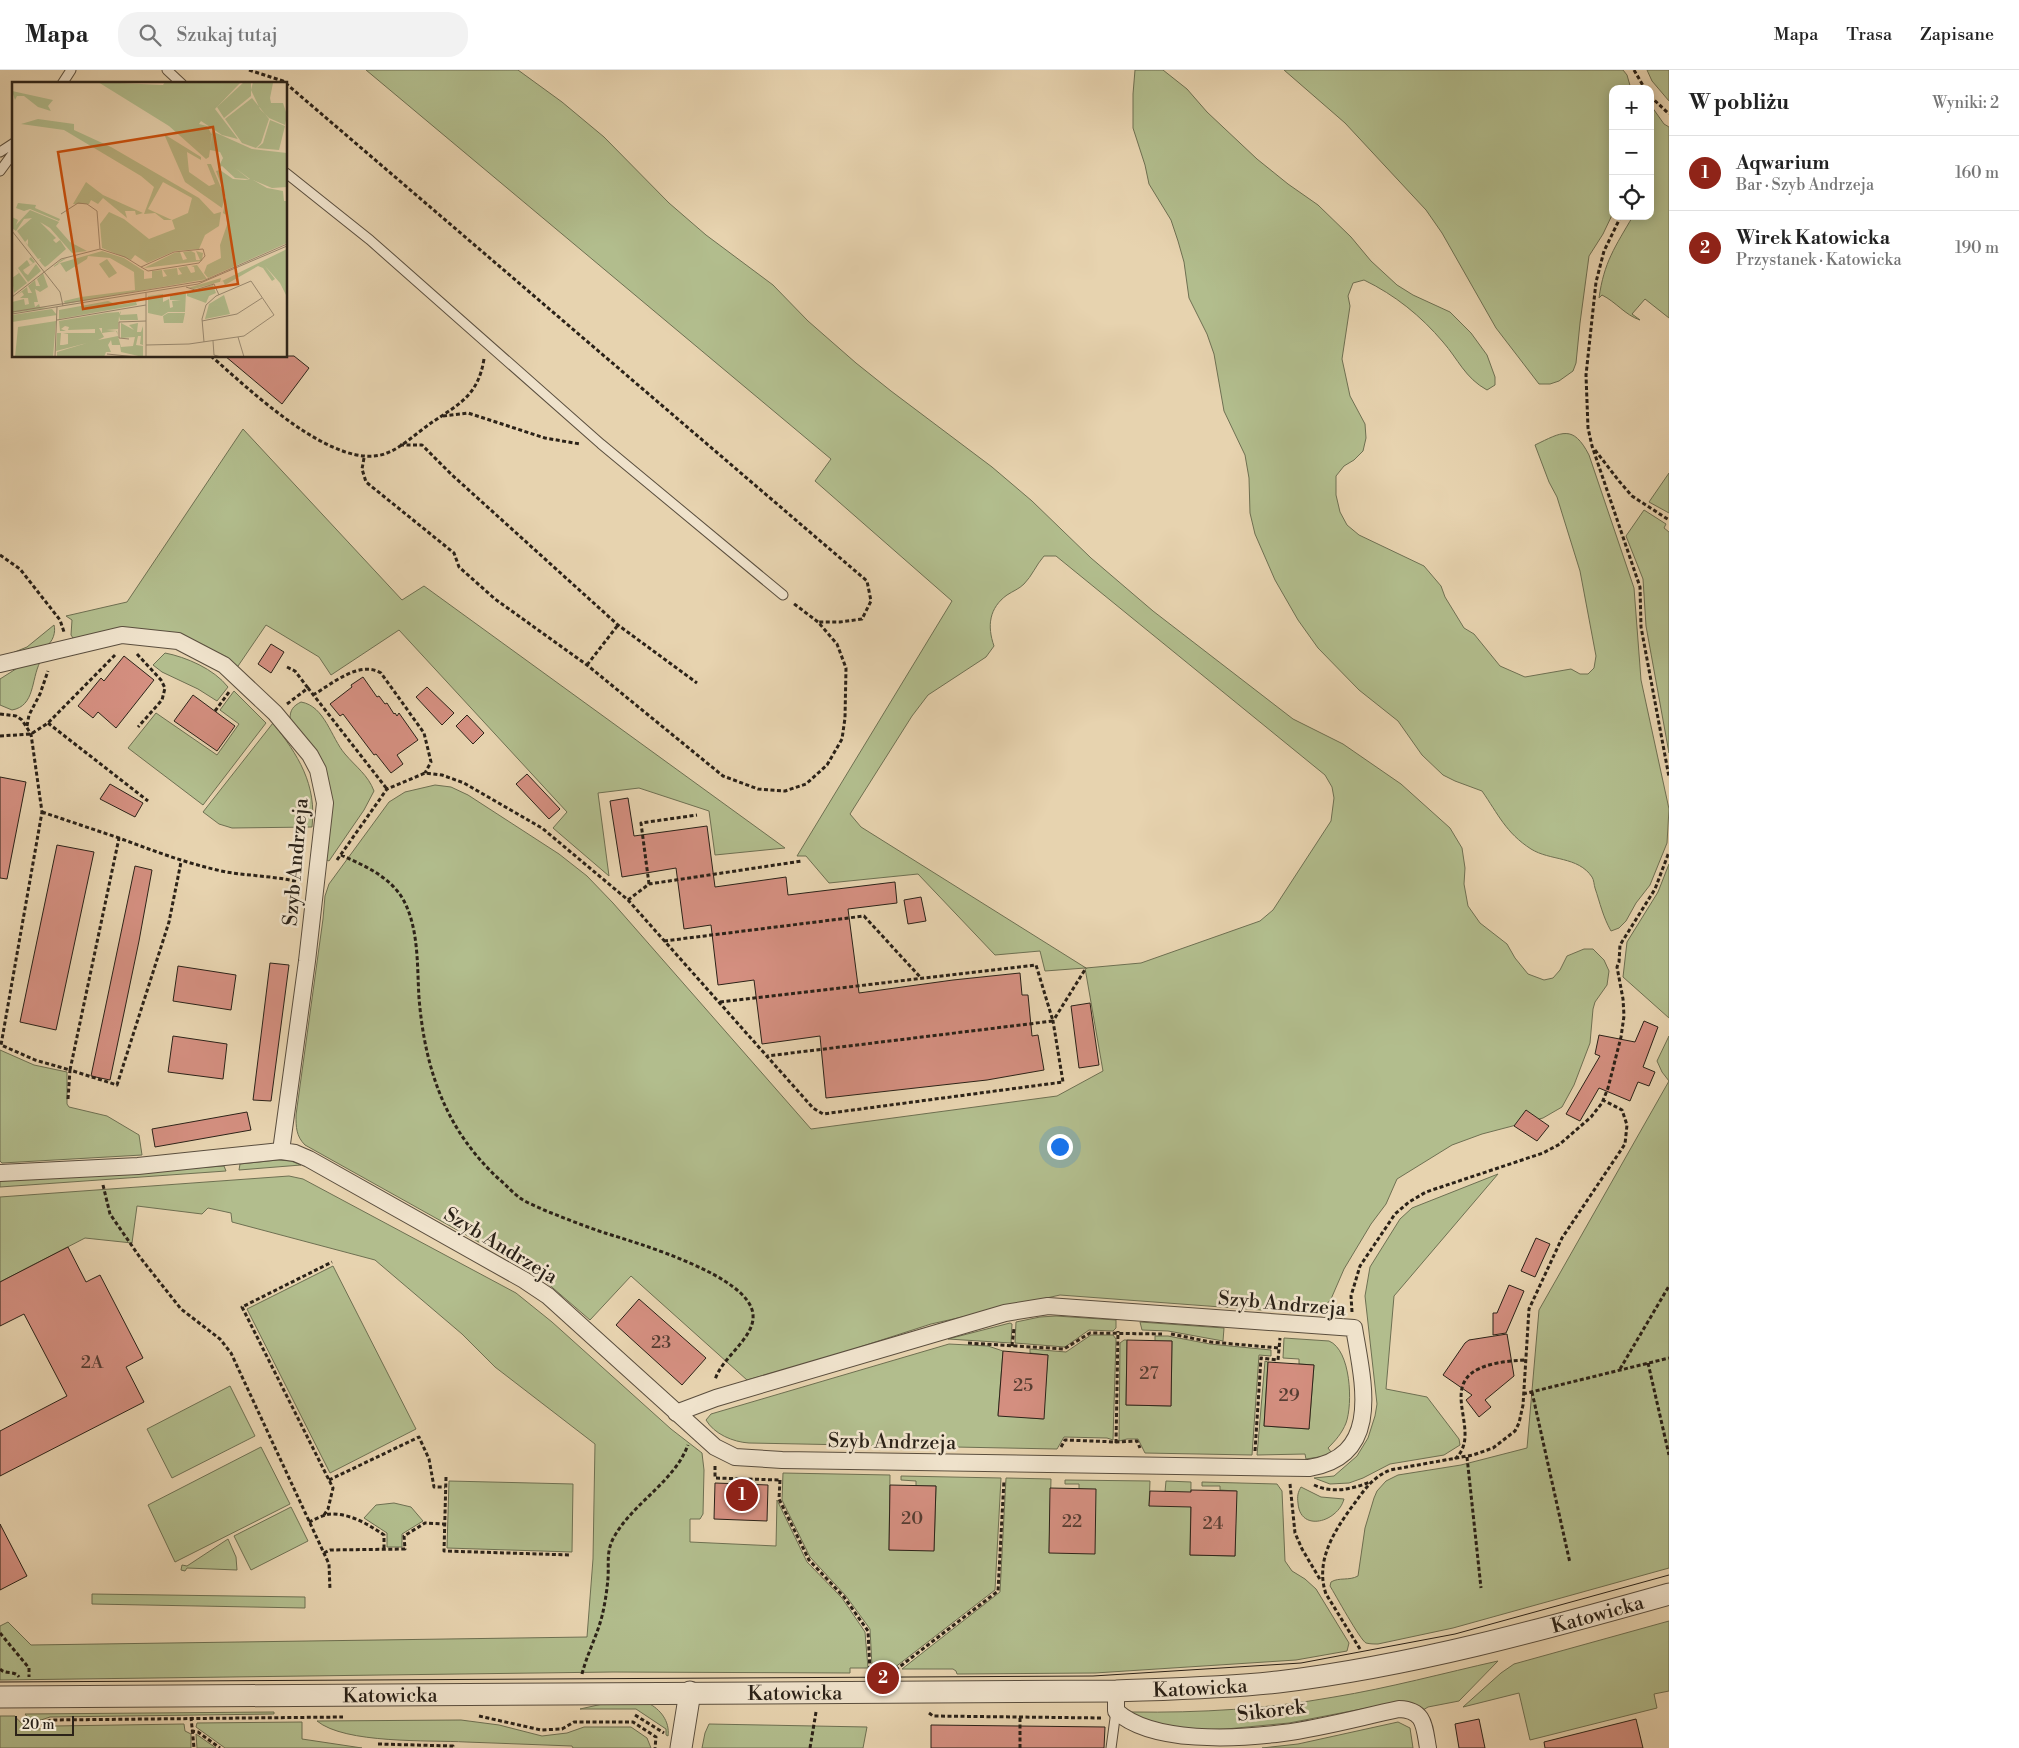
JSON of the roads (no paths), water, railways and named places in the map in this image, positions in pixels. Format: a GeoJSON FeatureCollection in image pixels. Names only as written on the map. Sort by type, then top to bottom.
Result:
{"type":"FeatureCollection","features":[{"type":"Feature","properties":{"kind":"street","name":"Szyb Andrzeja"},"geometry":{"type":"LineString","coordinates":[[0,664],[57,650],[129,636],[178,641],[224,665],[275,713],[310,755],[318,770],[325,804],[316,887],[281,1151]]}},
{"type":"Feature","properties":{"kind":"street","name":"Szyb Andrzeja"},"geometry":{"type":"LineString","coordinates":[[0,1173],[138,1166],[281,1151],[295,1153],[310,1159],[524,1280],[548,1296],[676,1413],[715,1447],[735,1457],[748,1459],[1293,1469],[1326,1466],[1338,1459],[1348,1450],[1356,1438],[1363,1415],[1363,1406],[1354,1328],[1048,1306],[1005,1313],[716,1398],[676,1413]]}},
{"type":"Feature","properties":{"kind":"street","name":"Katowicka"},"geometry":{"type":"LineString","coordinates":[[0,1697],[690,1692],[1116,1707],[1370,1667],[1457,1650],[1669,1594]]}},
{"type":"Feature","properties":{"kind":"street"},"geometry":{"type":"LineString","coordinates":[[672,1745],[690,1692]]}},
{"type":"Feature","properties":{"kind":"street","name":"Sikorek"},"geometry":{"type":"LineString","coordinates":[[1116,1707],[1121,1716],[1144,1728],[1206,1738],[1283,1733],[1399,1709],[1408,1710],[1416,1713],[1422,1720],[1428,1748]]}},
{"type":"Feature","properties":{"kind":"lane"},"geometry":{"type":"LineString","coordinates":[[63,82],[71,70]]}},
{"type":"Feature","properties":{"kind":"lane"},"geometry":{"type":"LineString","coordinates":[[167,70],[180,82]]}},
{"type":"Feature","properties":{"kind":"lane"},"geometry":{"type":"LineString","coordinates":[[0,152],[12,144]]}},
{"type":"Feature","properties":{"kind":"lane"},"geometry":{"type":"LineString","coordinates":[[0,171],[12,155]]}},
{"type":"Feature","properties":{"kind":"lane"},"geometry":{"type":"LineString","coordinates":[[288,175],[370,240],[601,444],[783,594]]}},
{"type":"Feature","properties":{"kind":"lane"},"geometry":{"type":"LineString","coordinates":[[1111,1748],[1116,1707]]}},
{"type":"Feature","properties":{"kind":"tram line"},"geometry":{"type":"LineString","coordinates":[[0,1682],[1093,1676],[1301,1663],[1455,1634],[1669,1575]]}},
{"type":"Feature","properties":{"kind":"place","name":"Aqwarium"},"geometry":{"type":"Point","coordinates":[742,1495]}},
{"type":"Feature","properties":{"kind":"place","name":"Wirek Katowicka"},"geometry":{"type":"Point","coordinates":[883,1678]}}]}
